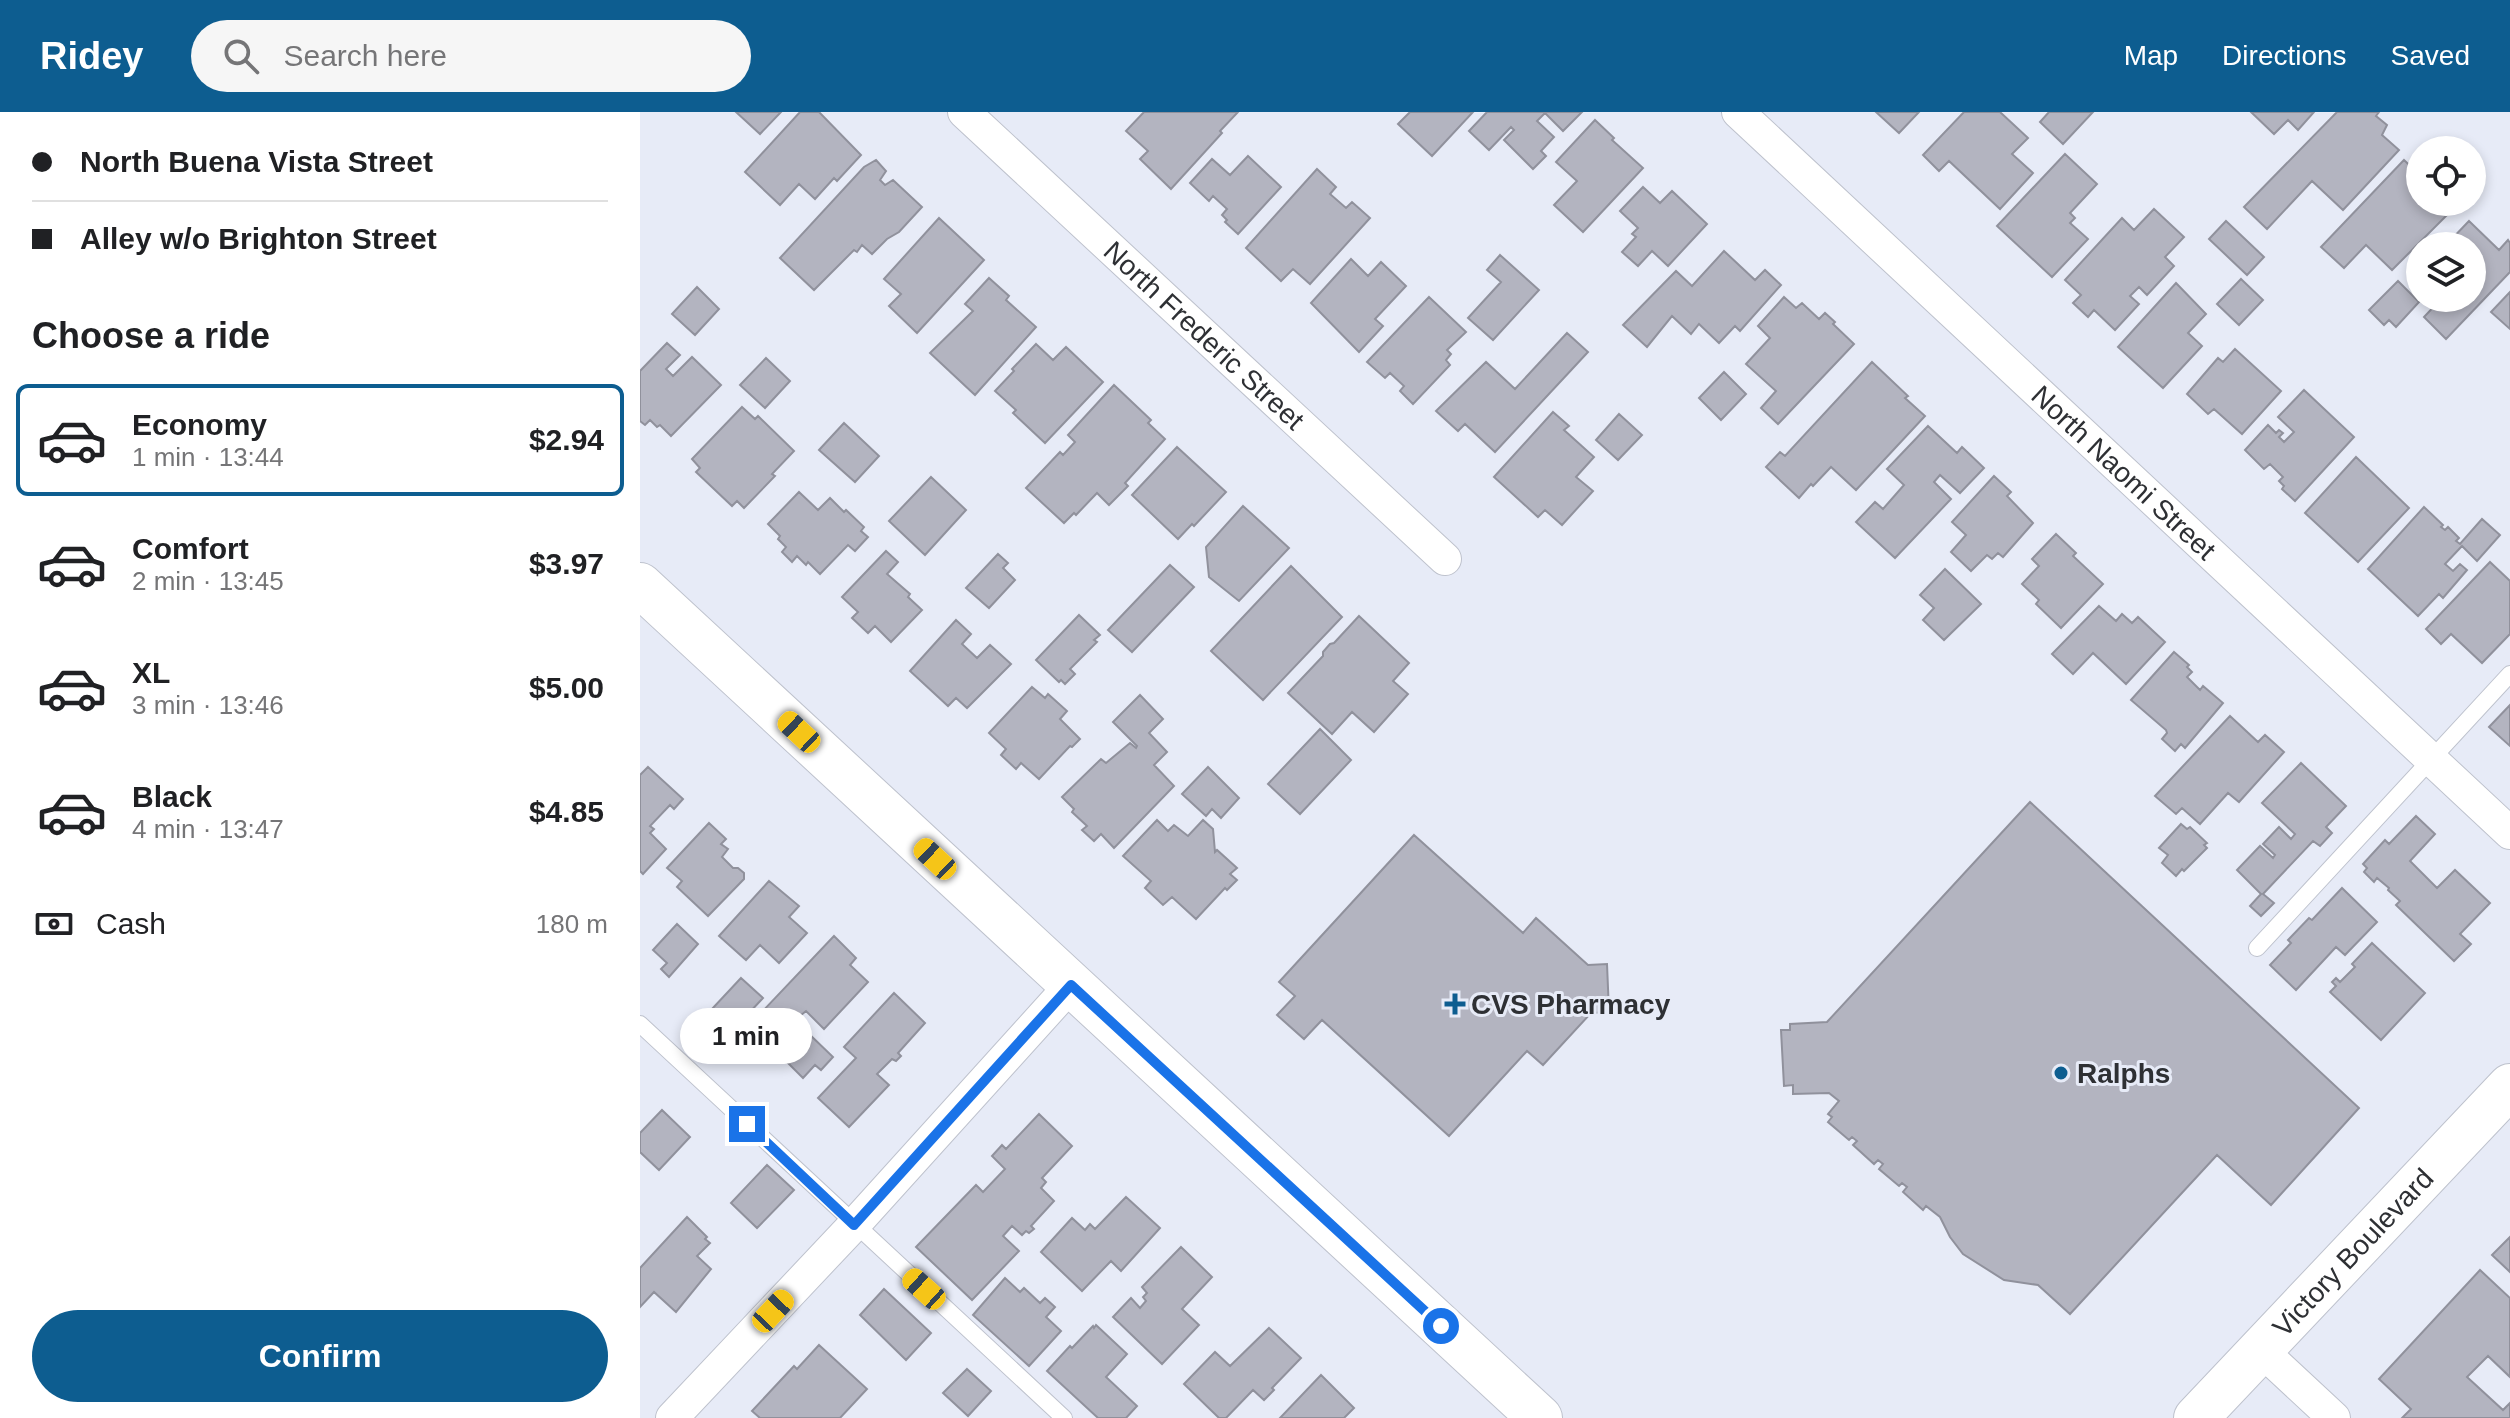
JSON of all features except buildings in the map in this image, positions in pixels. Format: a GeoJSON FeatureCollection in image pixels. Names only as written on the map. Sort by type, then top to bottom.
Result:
{"type":"FeatureCollection","features":[{"type":"Feature","properties":{"kind":"main road"},"geometry":{"type":"LineString","coordinates":[[640,585],[1540,1418]]}},
{"type":"Feature","properties":{"kind":"main road","name":"Victory Boulevard"},"geometry":{"type":"LineString","coordinates":[[2196,1418],[2510,1086]]}},
{"type":"Feature","properties":{"kind":"street","name":"North Frederic Street"},"geometry":{"type":"LineString","coordinates":[[964,112],[1445,559]]}},
{"type":"Feature","properties":{"kind":"street","name":"North Naomi Street"},"geometry":{"type":"LineString","coordinates":[[1738,112],[2510,833]]}},
{"type":"Feature","properties":{"kind":"street"},"geometry":{"type":"LineString","coordinates":[[672,1418],[854,1225],[1071,985]]}},
{"type":"Feature","properties":{"kind":"street"},"geometry":{"type":"LineString","coordinates":[[2262,1351],[2334,1418]]}},
{"type":"Feature","properties":{"kind":"lane"},"geometry":{"type":"LineString","coordinates":[[2257,948],[2510,674]]}},
{"type":"Feature","properties":{"kind":"lane"},"geometry":{"type":"LineString","coordinates":[[640,1024],[1064,1418]]}},
{"type":"Feature","properties":{"kind":"place","name":"CVS Pharmacy"},"geometry":{"type":"Point","coordinates":[1455,1004]}},
{"type":"Feature","properties":{"kind":"place","name":"Ralphs"},"geometry":{"type":"Point","coordinates":[2061,1073]}},
{"type":"Feature","properties":{"kind":"route"},"geometry":{"type":"LineString","coordinates":[[747,1124],[854,1225],[1071,985],[1441,1326]]}}]}
